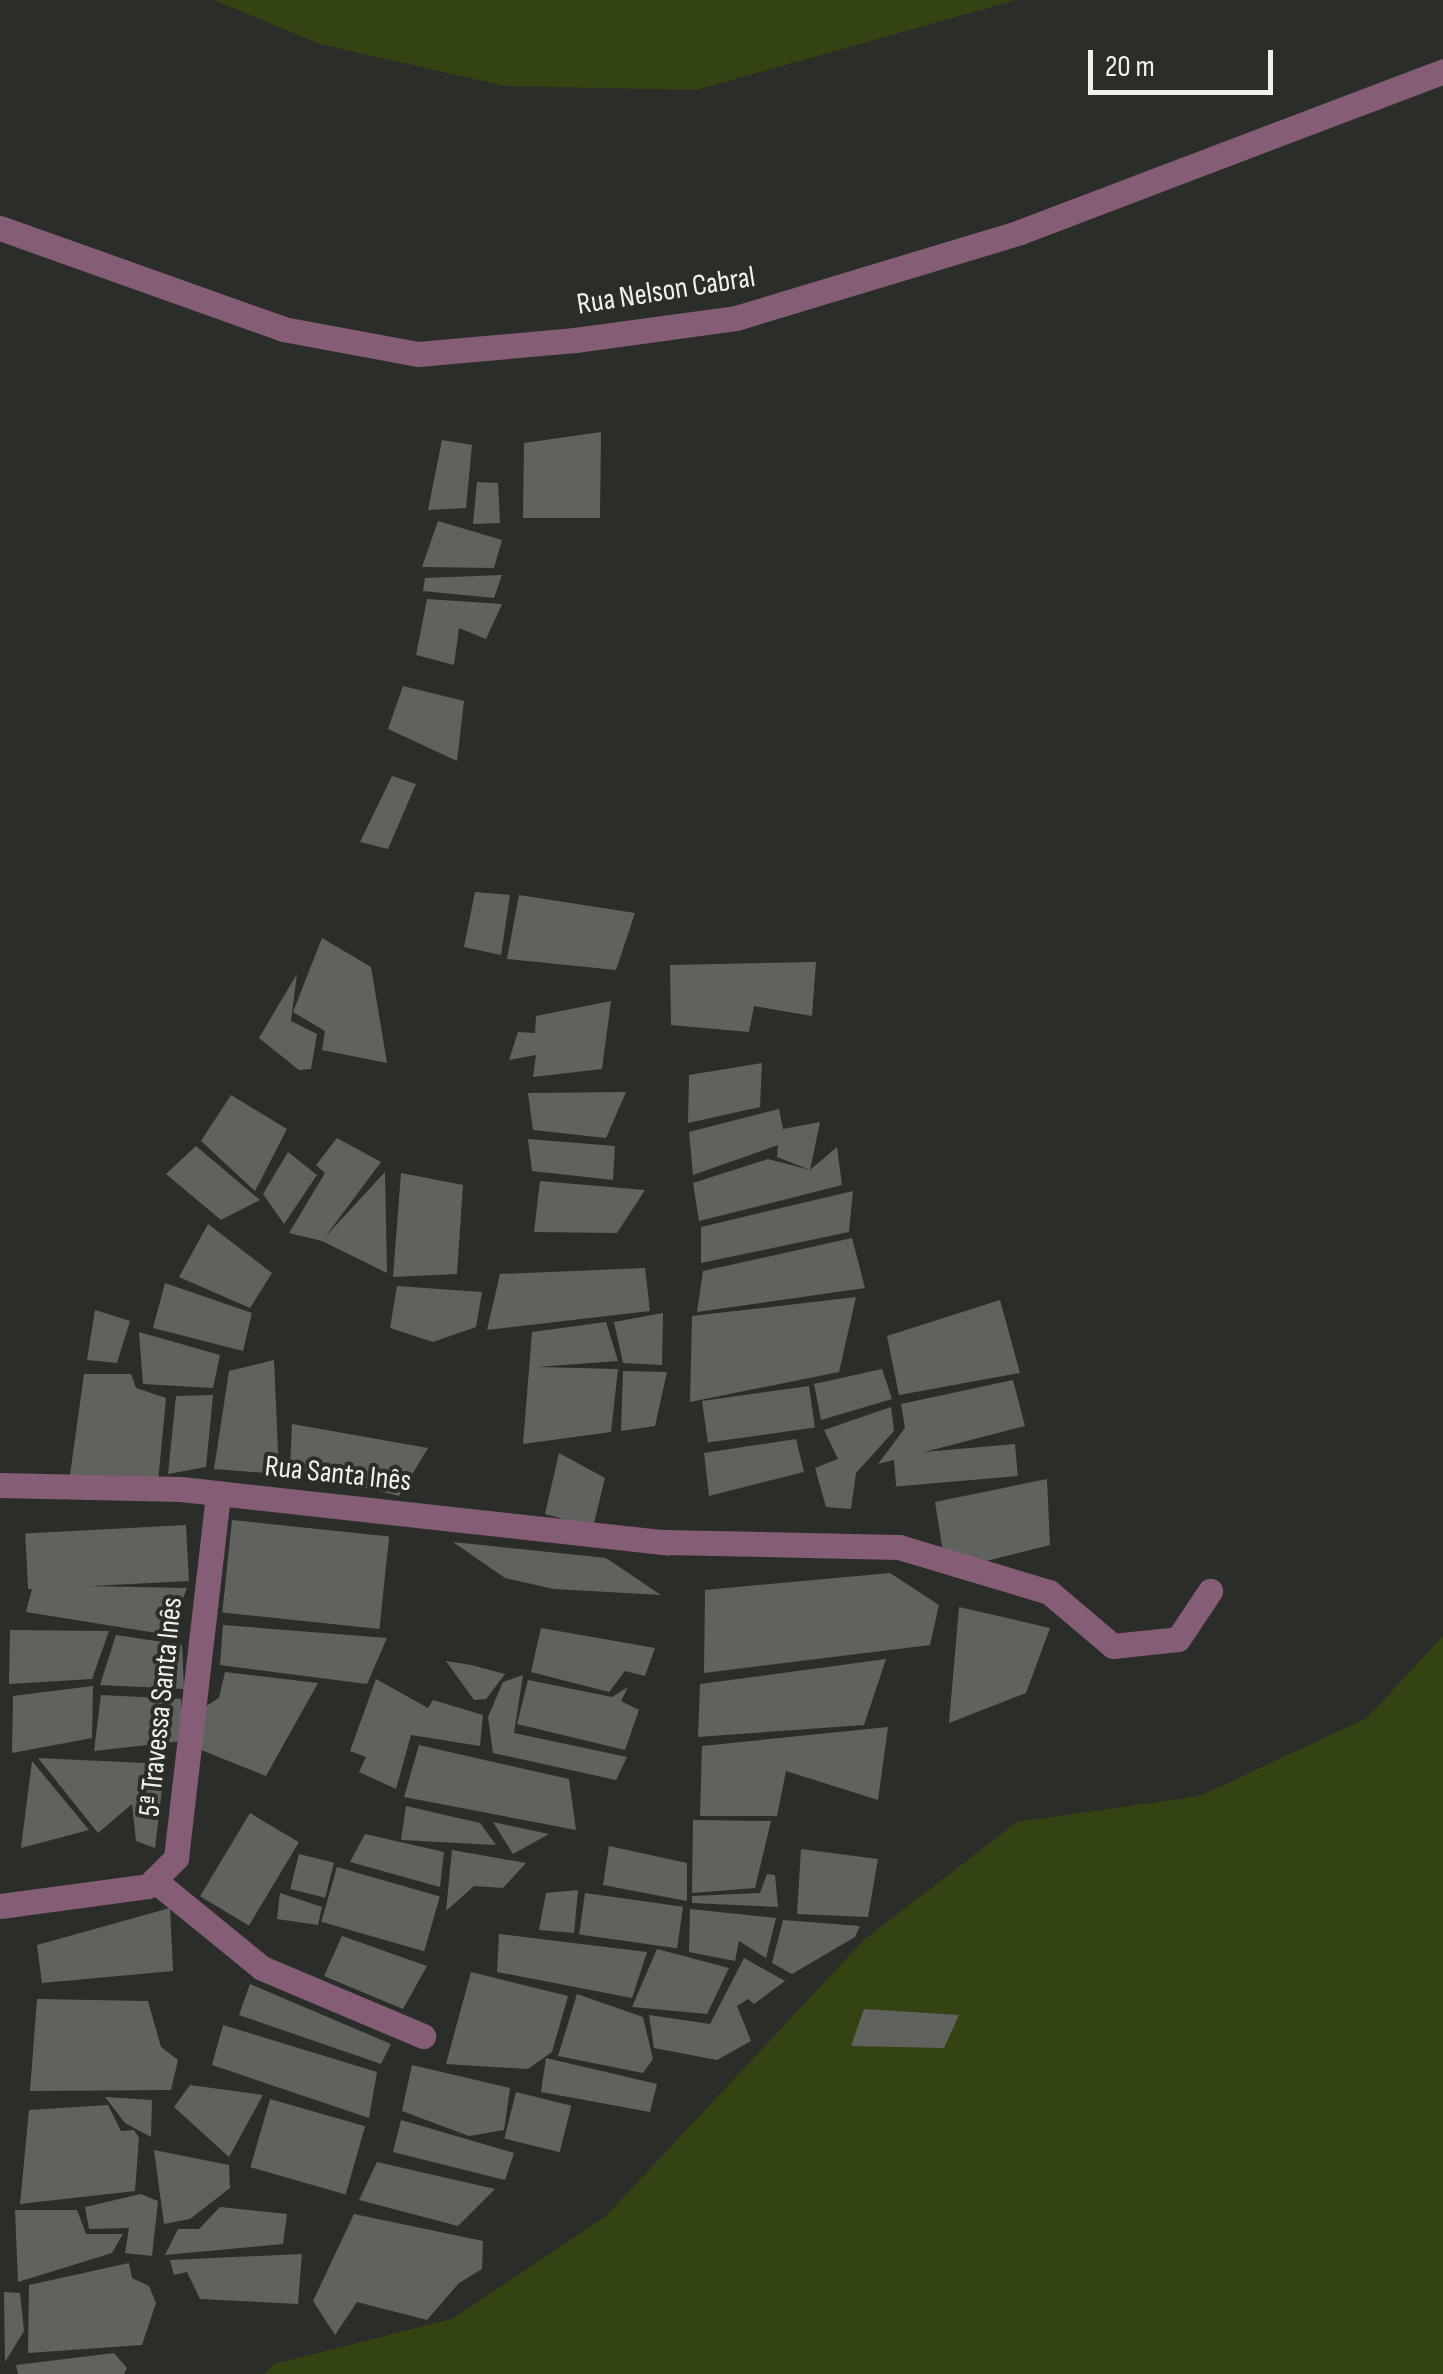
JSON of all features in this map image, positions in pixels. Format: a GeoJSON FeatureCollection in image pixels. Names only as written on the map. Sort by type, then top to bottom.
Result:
{"type":"FeatureCollection","features":[{"type":"Feature","properties":{"kind":"street","name":"Rua Nelson Cabral"},"geometry":{"type":"LineString","coordinates":[[0,228],[283,330],[418,354],[575,340],[736,318],[1020,232],[1443,71]]}},
{"type":"Feature","properties":{"kind":"street","name":"Rua Santa Inês"},"geometry":{"type":"LineString","coordinates":[[0,1485],[218,1493],[666,1542],[899,1547],[1049,1592],[1114,1646],[1178,1639],[1210,1591]]}},
{"type":"Feature","properties":{"kind":"street","name":"5ª Travessa Santa Inês"},"geometry":{"type":"LineString","coordinates":[[154,1880],[176,1858],[186,1805],[218,1493]]}},
{"type":"Feature","properties":{"kind":"street"},"geometry":{"type":"LineString","coordinates":[[0,1906],[70,1902],[154,1880],[262,1968],[423,2036]]}},
{"type":"Feature","properties":{"kind":"green space"},"geometry":{"type":"Polygon","coordinates":[[[214,0],[1016,0],[696,90],[505,86],[320,44],[214,0]]]}},
{"type":"Feature","properties":{"kind":"green space"},"geometry":{"type":"Polygon","coordinates":[[[1443,1636],[1443,2374],[264,2374],[274,2364],[452,2319],[606,2216],[864,1940],[1017,1822],[1200,1796],[1367,1718],[1443,1636]]]}},
{"type":"Feature","properties":{"kind":"building"},"geometry":{"type":"Polygon","coordinates":[[[601,432],[600,518],[523,518],[524,443],[601,432]]]}},
{"type":"Feature","properties":{"kind":"building"},"geometry":{"type":"Polygon","coordinates":[[[442,440],[472,445],[466,508],[428,510],[442,440]]]}},
{"type":"Feature","properties":{"kind":"building"},"geometry":{"type":"Polygon","coordinates":[[[477,482],[498,483],[500,523],[473,524],[477,482]]]}},
{"type":"Feature","properties":{"kind":"building"},"geometry":{"type":"Polygon","coordinates":[[[438,521],[502,540],[494,568],[422,567],[438,521]]]}},
{"type":"Feature","properties":{"kind":"building"},"geometry":{"type":"Polygon","coordinates":[[[502,575],[494,598],[423,591],[425,578],[502,575]]]}},
{"type":"Feature","properties":{"kind":"building"},"geometry":{"type":"Polygon","coordinates":[[[427,599],[502,604],[486,639],[459,628],[454,665],[416,655],[427,599]]]}},
{"type":"Feature","properties":{"kind":"building"},"geometry":{"type":"Polygon","coordinates":[[[403,686],[464,701],[457,761],[388,729],[403,686]]]}},
{"type":"Feature","properties":{"kind":"building"},"geometry":{"type":"Polygon","coordinates":[[[392,776],[416,784],[388,849],[360,842],[392,776]]]}},
{"type":"Feature","properties":{"kind":"building"},"geometry":{"type":"Polygon","coordinates":[[[475,892],[510,895],[501,955],[464,947],[475,892]]]}},
{"type":"Feature","properties":{"kind":"building"},"geometry":{"type":"Polygon","coordinates":[[[519,895],[635,913],[616,970],[507,959],[519,895]]]}},
{"type":"Feature","properties":{"kind":"building"},"geometry":{"type":"Polygon","coordinates":[[[322,938],[371,967],[387,1063],[322,1050],[325,1031],[293,1012],[322,938]]]}},
{"type":"Feature","properties":{"kind":"building"},"geometry":{"type":"Polygon","coordinates":[[[816,962],[812,1016],[754,1006],[749,1032],[671,1025],[670,965],[816,962]]]}},
{"type":"Feature","properties":{"kind":"building"},"geometry":{"type":"Polygon","coordinates":[[[297,974],[291,1021],[317,1034],[311,1069],[299,1070],[259,1038],[297,974]]]}},
{"type":"Feature","properties":{"kind":"building"},"geometry":{"type":"Polygon","coordinates":[[[611,1001],[602,1069],[533,1077],[536,1055],[509,1060],[518,1032],[535,1033],[536,1016],[611,1001]]]}},
{"type":"Feature","properties":{"kind":"building"},"geometry":{"type":"Polygon","coordinates":[[[762,1063],[760,1107],[688,1123],[689,1075],[762,1063]]]}},
{"type":"Feature","properties":{"kind":"building"},"geometry":{"type":"Polygon","coordinates":[[[626,1092],[606,1138],[533,1130],[528,1093],[626,1092]]]}},
{"type":"Feature","properties":{"kind":"building"},"geometry":{"type":"Polygon","coordinates":[[[231,1095],[287,1129],[255,1191],[201,1141],[231,1095]]]}},
{"type":"Feature","properties":{"kind":"building"},"geometry":{"type":"Polygon","coordinates":[[[779,1109],[783,1129],[820,1122],[810,1170],[777,1157],[778,1145],[693,1175],[689,1132],[779,1109]]]}},
{"type":"Feature","properties":{"kind":"building"},"geometry":{"type":"Polygon","coordinates":[[[337,1138],[381,1162],[325,1237],[385,1172],[387,1273],[322,1241],[289,1233],[325,1173],[316,1165],[337,1138]]]}},
{"type":"Feature","properties":{"kind":"building"},"geometry":{"type":"Polygon","coordinates":[[[528,1139],[615,1146],[613,1180],[532,1171],[528,1139]]]}},
{"type":"Feature","properties":{"kind":"building"},"geometry":{"type":"Polygon","coordinates":[[[196,1146],[260,1200],[221,1220],[166,1174],[196,1146]]]}},
{"type":"Feature","properties":{"kind":"building"},"geometry":{"type":"Polygon","coordinates":[[[837,1147],[842,1185],[699,1221],[693,1183],[768,1159],[810,1170],[837,1147]]]}},
{"type":"Feature","properties":{"kind":"building"},"geometry":{"type":"Polygon","coordinates":[[[288,1152],[317,1175],[284,1224],[263,1194],[288,1152]]]}},
{"type":"Feature","properties":{"kind":"building"},"geometry":{"type":"Polygon","coordinates":[[[401,1173],[463,1185],[457,1274],[393,1277],[401,1173]]]}},
{"type":"Feature","properties":{"kind":"building"},"geometry":{"type":"Polygon","coordinates":[[[540,1181],[645,1190],[617,1233],[534,1232],[540,1181]]]}},
{"type":"Feature","properties":{"kind":"building"},"geometry":{"type":"Polygon","coordinates":[[[853,1191],[849,1232],[701,1263],[701,1227],[853,1191]]]}},
{"type":"Feature","properties":{"kind":"building"},"geometry":{"type":"Polygon","coordinates":[[[208,1224],[272,1273],[250,1308],[179,1277],[208,1224]]]}},
{"type":"Feature","properties":{"kind":"building"},"geometry":{"type":"Polygon","coordinates":[[[852,1238],[865,1288],[697,1312],[703,1271],[852,1238]]]}},
{"type":"Feature","properties":{"kind":"building"},"geometry":{"type":"Polygon","coordinates":[[[645,1268],[650,1311],[487,1330],[500,1274],[645,1268]]]}},
{"type":"Feature","properties":{"kind":"building"},"geometry":{"type":"Polygon","coordinates":[[[165,1283],[252,1313],[243,1351],[153,1328],[165,1283]]]}},
{"type":"Feature","properties":{"kind":"building"},"geometry":{"type":"Polygon","coordinates":[[[397,1286],[482,1292],[476,1327],[433,1342],[390,1328],[397,1286]]]}},
{"type":"Feature","properties":{"kind":"building"},"geometry":{"type":"Polygon","coordinates":[[[856,1297],[839,1372],[690,1402],[692,1316],[856,1297]]]}},
{"type":"Feature","properties":{"kind":"building"},"geometry":{"type":"Polygon","coordinates":[[[1000,1300],[1020,1373],[899,1395],[887,1336],[1000,1300]]]}},
{"type":"Feature","properties":{"kind":"building"},"geometry":{"type":"Polygon","coordinates":[[[95,1310],[130,1321],[117,1363],[87,1360],[95,1310]]]}},
{"type":"Feature","properties":{"kind":"building"},"geometry":{"type":"Polygon","coordinates":[[[663,1313],[662,1365],[623,1363],[614,1322],[663,1313]]]}},
{"type":"Feature","properties":{"kind":"building"},"geometry":{"type":"Polygon","coordinates":[[[606,1322],[618,1361],[537,1367],[618,1369],[611,1432],[523,1444],[532,1332],[606,1322]]]}},
{"type":"Feature","properties":{"kind":"building"},"geometry":{"type":"Polygon","coordinates":[[[139,1332],[220,1355],[213,1388],[143,1384],[139,1332]]]}},
{"type":"Feature","properties":{"kind":"building"},"geometry":{"type":"Polygon","coordinates":[[[274,1360],[279,1474],[214,1469],[229,1371],[274,1360]]]}},
{"type":"Feature","properties":{"kind":"building"},"geometry":{"type":"Polygon","coordinates":[[[882,1369],[892,1399],[821,1420],[814,1384],[882,1369]]]}},
{"type":"Feature","properties":{"kind":"building"},"geometry":{"type":"Polygon","coordinates":[[[623,1371],[667,1372],[655,1426],[621,1431],[623,1371]]]}},
{"type":"Feature","properties":{"kind":"building"},"geometry":{"type":"Polygon","coordinates":[[[84,1374],[131,1374],[136,1388],[166,1398],[158,1482],[70,1475],[84,1374]]]}},
{"type":"Feature","properties":{"kind":"building"},"geometry":{"type":"Polygon","coordinates":[[[1013,1380],[1025,1426],[878,1464],[905,1428],[901,1404],[1013,1380]]]}},
{"type":"Feature","properties":{"kind":"building"},"geometry":{"type":"Polygon","coordinates":[[[809,1386],[815,1428],[708,1443],[702,1401],[809,1386]]]}},
{"type":"Feature","properties":{"kind":"building"},"geometry":{"type":"Polygon","coordinates":[[[213,1395],[206,1467],[168,1474],[176,1396],[213,1395]]]}},
{"type":"Feature","properties":{"kind":"building"},"geometry":{"type":"Polygon","coordinates":[[[891,1407],[894,1431],[856,1473],[851,1509],[826,1507],[815,1468],[838,1459],[824,1430],[891,1407]]]}},
{"type":"Feature","properties":{"kind":"building"},"geometry":{"type":"Polygon","coordinates":[[[292,1424],[428,1448],[399,1496],[290,1469],[292,1424]]]}},
{"type":"Feature","properties":{"kind":"building"},"geometry":{"type":"Polygon","coordinates":[[[796,1439],[804,1472],[709,1496],[704,1453],[796,1439]]]}},
{"type":"Feature","properties":{"kind":"building"},"geometry":{"type":"Polygon","coordinates":[[[1015,1444],[1018,1476],[896,1487],[893,1455],[1015,1444]]]}},
{"type":"Feature","properties":{"kind":"building"},"geometry":{"type":"Polygon","coordinates":[[[559,1453],[605,1478],[593,1527],[545,1514],[559,1453]]]}},
{"type":"Feature","properties":{"kind":"building"},"geometry":{"type":"Polygon","coordinates":[[[1047,1479],[1050,1545],[946,1571],[935,1502],[1047,1479]]]}},
{"type":"Feature","properties":{"kind":"building"},"geometry":{"type":"Polygon","coordinates":[[[232,1520],[389,1537],[379,1629],[222,1612],[232,1520]]]}},
{"type":"Feature","properties":{"kind":"building"},"geometry":{"type":"Polygon","coordinates":[[[186,1525],[189,1581],[28,1589],[25,1533],[186,1525]]]}},
{"type":"Feature","properties":{"kind":"building"},"geometry":{"type":"Polygon","coordinates":[[[453,1542],[606,1558],[661,1595],[554,1589],[505,1578],[453,1542]]]}},
{"type":"Feature","properties":{"kind":"building"},"geometry":{"type":"Polygon","coordinates":[[[890,1573],[939,1605],[930,1645],[704,1673],[705,1590],[890,1573]]]}},
{"type":"Feature","properties":{"kind":"building"},"geometry":{"type":"Polygon","coordinates":[[[33,1585],[187,1588],[169,1635],[26,1612],[33,1585]]]}},
{"type":"Feature","properties":{"kind":"building"},"geometry":{"type":"Polygon","coordinates":[[[959,1607],[1050,1628],[1026,1693],[949,1723],[959,1607]]]}},
{"type":"Feature","properties":{"kind":"building"},"geometry":{"type":"Polygon","coordinates":[[[223,1625],[387,1638],[367,1684],[220,1665],[223,1625]]]}},
{"type":"Feature","properties":{"kind":"building"},"geometry":{"type":"Polygon","coordinates":[[[541,1628],[655,1648],[645,1676],[625,1671],[609,1692],[531,1672],[541,1628]]]}},
{"type":"Feature","properties":{"kind":"building"},"geometry":{"type":"Polygon","coordinates":[[[10,1630],[109,1631],[92,1679],[9,1684],[10,1630]]]}},
{"type":"Feature","properties":{"kind":"building"},"geometry":{"type":"Polygon","coordinates":[[[116,1635],[182,1645],[184,1689],[100,1685],[116,1635]]]}},
{"type":"Feature","properties":{"kind":"building"},"geometry":{"type":"Polygon","coordinates":[[[886,1659],[864,1725],[698,1737],[700,1684],[886,1659]]]}},
{"type":"Feature","properties":{"kind":"building"},"geometry":{"type":"Polygon","coordinates":[[[446,1661],[505,1674],[486,1699],[474,1700],[446,1661]]]}},
{"type":"Feature","properties":{"kind":"building"},"geometry":{"type":"Polygon","coordinates":[[[225,1672],[318,1683],[266,1776],[191,1746],[198,1711],[219,1698],[225,1672]]]}},
{"type":"Feature","properties":{"kind":"building"},"geometry":{"type":"Polygon","coordinates":[[[523,1675],[514,1733],[627,1757],[616,1780],[493,1753],[488,1717],[503,1682],[523,1675]]]}},
{"type":"Feature","properties":{"kind":"building"},"geometry":{"type":"Polygon","coordinates":[[[376,1679],[428,1708],[433,1700],[483,1715],[480,1746],[411,1735],[396,1789],[359,1772],[366,1757],[350,1751],[376,1679]]]}},
{"type":"Feature","properties":{"kind":"building"},"geometry":{"type":"Polygon","coordinates":[[[528,1680],[612,1697],[628,1687],[621,1701],[639,1710],[625,1750],[517,1724],[528,1680]]]}},
{"type":"Feature","properties":{"kind":"building"},"geometry":{"type":"Polygon","coordinates":[[[93,1686],[92,1738],[12,1753],[13,1696],[93,1686]]]}},
{"type":"Feature","properties":{"kind":"building"},"geometry":{"type":"Polygon","coordinates":[[[101,1695],[181,1699],[183,1741],[94,1751],[101,1695]]]}},
{"type":"Feature","properties":{"kind":"building"},"geometry":{"type":"Polygon","coordinates":[[[888,1727],[878,1800],[786,1771],[777,1816],[700,1816],[702,1746],[888,1727]]]}},
{"type":"Feature","properties":{"kind":"building"},"geometry":{"type":"Polygon","coordinates":[[[419,1745],[569,1779],[576,1830],[404,1797],[419,1745]]]}},
{"type":"Feature","properties":{"kind":"building"},"geometry":{"type":"Polygon","coordinates":[[[38,1758],[165,1764],[155,1848],[136,1841],[132,1804],[98,1833],[38,1758]]]}},
{"type":"Feature","properties":{"kind":"building"},"geometry":{"type":"Polygon","coordinates":[[[32,1761],[89,1830],[21,1848],[32,1761]]]}},
{"type":"Feature","properties":{"kind":"building"},"geometry":{"type":"Polygon","coordinates":[[[406,1806],[480,1823],[496,1845],[401,1840],[406,1806]]]}},
{"type":"Feature","properties":{"kind":"building"},"geometry":{"type":"Polygon","coordinates":[[[250,1813],[299,1842],[249,1926],[200,1896],[250,1813]]]}},
{"type":"Feature","properties":{"kind":"building"},"geometry":{"type":"Polygon","coordinates":[[[693,1820],[771,1821],[755,1888],[692,1893],[693,1820]]]}},
{"type":"Feature","properties":{"kind":"building"},"geometry":{"type":"Polygon","coordinates":[[[493,1822],[549,1834],[513,1854],[493,1822]]]}},
{"type":"Feature","properties":{"kind":"building"},"geometry":{"type":"Polygon","coordinates":[[[365,1834],[444,1852],[440,1887],[350,1862],[365,1834]]]}},
{"type":"Feature","properties":{"kind":"building"},"geometry":{"type":"Polygon","coordinates":[[[609,1846],[687,1863],[687,1901],[603,1885],[609,1846]]]}},
{"type":"Feature","properties":{"kind":"building"},"geometry":{"type":"Polygon","coordinates":[[[801,1849],[878,1859],[868,1917],[797,1914],[801,1849]]]}},
{"type":"Feature","properties":{"kind":"building"},"geometry":{"type":"Polygon","coordinates":[[[452,1850],[526,1863],[503,1888],[474,1886],[446,1911],[452,1850]]]}},
{"type":"Feature","properties":{"kind":"building"},"geometry":{"type":"Polygon","coordinates":[[[299,1854],[334,1863],[325,1898],[290,1889],[299,1854]]]}},
{"type":"Feature","properties":{"kind":"building"},"geometry":{"type":"Polygon","coordinates":[[[337,1867],[440,1896],[424,1951],[321,1922],[337,1867]]]}},
{"type":"Feature","properties":{"kind":"building"},"geometry":{"type":"Polygon","coordinates":[[[767,1874],[775,1875],[778,1907],[692,1903],[692,1896],[760,1893],[767,1874]]]}},
{"type":"Feature","properties":{"kind":"building"},"geometry":{"type":"Polygon","coordinates":[[[578,1890],[574,1933],[539,1930],[546,1893],[578,1890]]]}},
{"type":"Feature","properties":{"kind":"building"},"geometry":{"type":"Polygon","coordinates":[[[280,1893],[322,1907],[318,1925],[277,1919],[280,1893]]]}},
{"type":"Feature","properties":{"kind":"building"},"geometry":{"type":"Polygon","coordinates":[[[585,1893],[683,1907],[677,1948],[579,1935],[585,1893]]]}},
{"type":"Feature","properties":{"kind":"building"},"geometry":{"type":"Polygon","coordinates":[[[170,1908],[173,1971],[42,1983],[37,1945],[170,1908]]]}},
{"type":"Feature","properties":{"kind":"building"},"geometry":{"type":"Polygon","coordinates":[[[690,1909],[776,1918],[766,1958],[739,1941],[735,1961],[689,1952],[690,1909]]]}},
{"type":"Feature","properties":{"kind":"building"},"geometry":{"type":"Polygon","coordinates":[[[783,1920],[860,1926],[855,1937],[792,1974],[772,1963],[783,1920]]]}},
{"type":"Feature","properties":{"kind":"building"},"geometry":{"type":"Polygon","coordinates":[[[499,1934],[647,1952],[632,1998],[497,1972],[499,1934]]]}},
{"type":"Feature","properties":{"kind":"building"},"geometry":{"type":"Polygon","coordinates":[[[342,1936],[427,1966],[403,2009],[324,1976],[342,1936]]]}},
{"type":"Feature","properties":{"kind":"building"},"geometry":{"type":"Polygon","coordinates":[[[657,1949],[729,1968],[707,2014],[632,2007],[657,1949]]]}},
{"type":"Feature","properties":{"kind":"building"},"geometry":{"type":"Polygon","coordinates":[[[744,1958],[785,1981],[754,2004],[748,1999],[737,2006],[751,2041],[717,2060],[654,2048],[649,2015],[710,2024],[744,1958]]]}},
{"type":"Feature","properties":{"kind":"building"},"geometry":{"type":"Polygon","coordinates":[[[471,1972],[568,1996],[552,2052],[528,2069],[446,2064],[471,1972]]]}},
{"type":"Feature","properties":{"kind":"building"},"geometry":{"type":"Polygon","coordinates":[[[250,1984],[391,2044],[381,2064],[239,2015],[250,1984]]]}},
{"type":"Feature","properties":{"kind":"building"},"geometry":{"type":"Polygon","coordinates":[[[577,1994],[643,2017],[653,2059],[643,2073],[558,2056],[577,1994]]]}},
{"type":"Feature","properties":{"kind":"building"},"geometry":{"type":"Polygon","coordinates":[[[37,1999],[148,2001],[161,2047],[178,2060],[171,2090],[30,2091],[37,1999]]]}},
{"type":"Feature","properties":{"kind":"building"},"geometry":{"type":"Polygon","coordinates":[[[864,2009],[959,2015],[944,2048],[851,2046],[864,2009]]]}},
{"type":"Feature","properties":{"kind":"building"},"geometry":{"type":"Polygon","coordinates":[[[223,2025],[377,2072],[369,2118],[212,2065],[223,2025]]]}},
{"type":"Feature","properties":{"kind":"building"},"geometry":{"type":"Polygon","coordinates":[[[546,2058],[657,2084],[650,2112],[541,2092],[546,2058]]]}},
{"type":"Feature","properties":{"kind":"building"},"geometry":{"type":"Polygon","coordinates":[[[412,2065],[510,2088],[504,2130],[469,2136],[402,2111],[412,2065]]]}},
{"type":"Feature","properties":{"kind":"building"},"geometry":{"type":"Polygon","coordinates":[[[190,2085],[263,2095],[229,2157],[174,2107],[190,2085]]]}},
{"type":"Feature","properties":{"kind":"building"},"geometry":{"type":"Polygon","coordinates":[[[516,2092],[571,2106],[560,2152],[504,2139],[516,2092]]]}},
{"type":"Feature","properties":{"kind":"building"},"geometry":{"type":"Polygon","coordinates":[[[105,2097],[152,2100],[151,2137],[125,2123],[105,2097]]]}},
{"type":"Feature","properties":{"kind":"building"},"geometry":{"type":"Polygon","coordinates":[[[270,2099],[365,2126],[346,2195],[250,2167],[270,2099]]]}},
{"type":"Feature","properties":{"kind":"building"},"geometry":{"type":"Polygon","coordinates":[[[108,2105],[121,2131],[134,2130],[139,2138],[135,2191],[20,2204],[29,2110],[108,2105]]]}},
{"type":"Feature","properties":{"kind":"building"},"geometry":{"type":"Polygon","coordinates":[[[401,2120],[514,2153],[505,2180],[393,2152],[401,2120]]]}},
{"type":"Feature","properties":{"kind":"building"},"geometry":{"type":"Polygon","coordinates":[[[154,2150],[229,2165],[230,2188],[190,2219],[164,2224],[154,2150]]]}},
{"type":"Feature","properties":{"kind":"building"},"geometry":{"type":"Polygon","coordinates":[[[377,2162],[495,2189],[458,2226],[359,2200],[377,2162]]]}},
{"type":"Feature","properties":{"kind":"building"},"geometry":{"type":"Polygon","coordinates":[[[141,2194],[158,2201],[152,2256],[125,2253],[129,2228],[89,2229],[85,2207],[141,2194]]]}},
{"type":"Feature","properties":{"kind":"building"},"geometry":{"type":"Polygon","coordinates":[[[220,2207],[287,2214],[283,2244],[165,2255],[178,2229],[199,2229],[220,2207]]]}},
{"type":"Feature","properties":{"kind":"building"},"geometry":{"type":"Polygon","coordinates":[[[15,2210],[77,2210],[86,2234],[123,2234],[112,2253],[18,2282],[15,2210]]]}},
{"type":"Feature","properties":{"kind":"building"},"geometry":{"type":"Polygon","coordinates":[[[354,2214],[483,2241],[482,2269],[459,2283],[427,2320],[357,2302],[335,2335],[313,2301],[354,2214]]]}},
{"type":"Feature","properties":{"kind":"building"},"geometry":{"type":"Polygon","coordinates":[[[302,2254],[298,2304],[200,2299],[187,2272],[174,2275],[170,2260],[302,2254]]]}},
{"type":"Feature","properties":{"kind":"building"},"geometry":{"type":"Polygon","coordinates":[[[129,2263],[132,2278],[149,2286],[156,2303],[142,2345],[28,2353],[29,2285],[129,2263]]]}},
{"type":"Feature","properties":{"kind":"building"},"geometry":{"type":"Polygon","coordinates":[[[4,2292],[20,2293],[24,2331],[5,2362],[4,2292]]]}},
{"type":"Feature","properties":{"kind":"building"},"geometry":{"type":"Polygon","coordinates":[[[114,2353],[127,2368],[124,2374],[18,2374],[16,2365],[114,2353]]]}}]}
